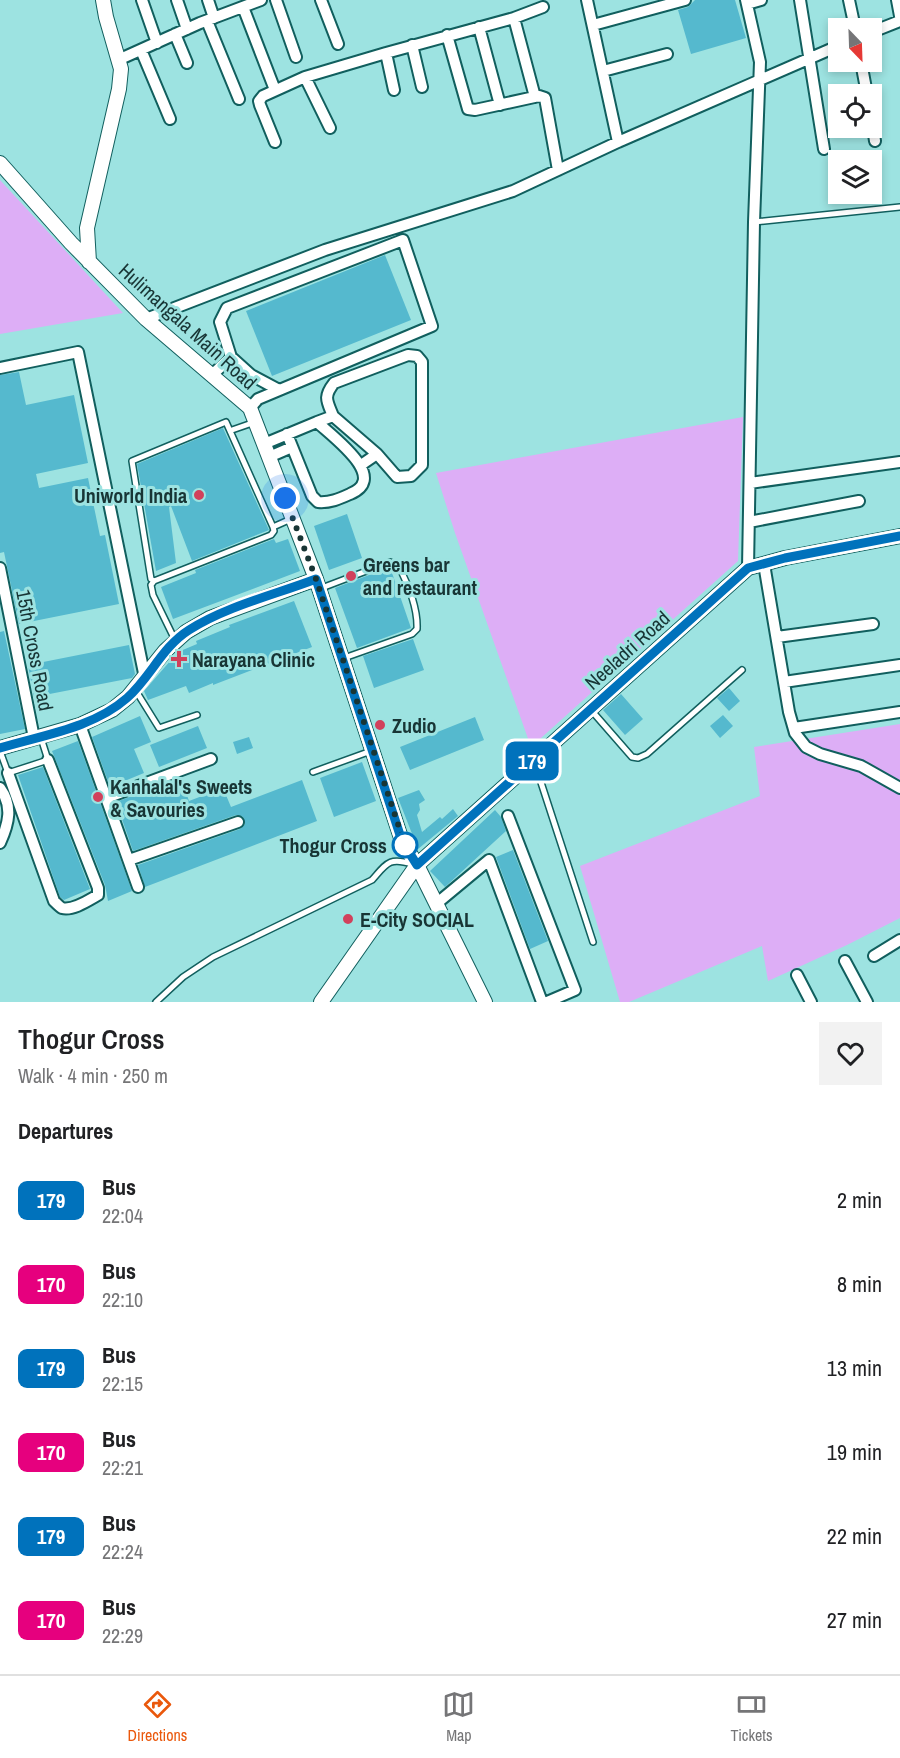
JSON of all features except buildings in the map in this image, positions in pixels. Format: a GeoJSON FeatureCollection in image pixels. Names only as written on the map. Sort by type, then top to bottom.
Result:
{"type":"FeatureCollection","features":[{"type":"Feature","properties":{"kind":"main road"},"geometry":{"type":"LineString","coordinates":[[89,262],[87,228],[119,89],[121,69],[105,17],[103,0]]}},
{"type":"Feature","properties":{"kind":"main road","name":"Hulimangala Main Road"},"geometry":{"type":"LineString","coordinates":[[0,163],[89,262],[146,319],[212,375],[252,415],[318,584]]}},
{"type":"Feature","properties":{"kind":"main road","name":"Neeladri Road"},"geometry":{"type":"LineString","coordinates":[[321,1002],[417,865],[748,568],[785,558],[900,536]]}},
{"type":"Feature","properties":{"kind":"main road"},"geometry":{"type":"LineString","coordinates":[[0,749],[80,725],[112,710],[146,678],[165,651],[186,632],[210,618],[318,584],[402,841],[417,865],[485,1002]]}},
{"type":"Feature","properties":{"kind":"street"},"geometry":{"type":"LineString","coordinates":[[142,0],[157,43]]}},
{"type":"Feature","properties":{"kind":"street"},"geometry":{"type":"LineString","coordinates":[[177,0],[187,29]]}},
{"type":"Feature","properties":{"kind":"street"},"geometry":{"type":"LineString","coordinates":[[208,0],[211,19],[239,99]]}},
{"type":"Feature","properties":{"kind":"street"},"geometry":{"type":"LineString","coordinates":[[276,0],[296,57]]}},
{"type":"Feature","properties":{"kind":"street"},"geometry":{"type":"LineString","coordinates":[[321,0],[338,44]]}},
{"type":"Feature","properties":{"kind":"street"},"geometry":{"type":"LineString","coordinates":[[587,0],[618,142]]}},
{"type":"Feature","properties":{"kind":"street"},"geometry":{"type":"LineString","coordinates":[[593,25],[685,0]]}},
{"type":"Feature","properties":{"kind":"street"},"geometry":{"type":"LineString","coordinates":[[748,568],[754,222],[760,62],[746,2],[761,0]]}},
{"type":"Feature","properties":{"kind":"street"},"geometry":{"type":"LineString","coordinates":[[800,0],[824,149]]}},
{"type":"Feature","properties":{"kind":"street"},"geometry":{"type":"LineString","coordinates":[[849,0],[853,18]]}},
{"type":"Feature","properties":{"kind":"street"},"geometry":{"type":"LineString","coordinates":[[882,27],[900,19],[897,0]]}},
{"type":"Feature","properties":{"kind":"street"},"geometry":{"type":"LineString","coordinates":[[118,60],[251,3],[275,90]]}},
{"type":"Feature","properties":{"kind":"street"},"geometry":{"type":"LineString","coordinates":[[275,142],[260,101],[265,94],[305,77],[447,35],[514,18],[543,7]]}},
{"type":"Feature","properties":{"kind":"street"},"geometry":{"type":"LineString","coordinates":[[514,18],[535,97]]}},
{"type":"Feature","properties":{"kind":"street"},"geometry":{"type":"LineString","coordinates":[[479,27],[500,105]]}},
{"type":"Feature","properties":{"kind":"street"},"geometry":{"type":"LineString","coordinates":[[175,34],[187,63]]}},
{"type":"Feature","properties":{"kind":"street"},"geometry":{"type":"LineString","coordinates":[[447,35],[468,109],[475,110],[542,96],[547,102],[558,170]]}},
{"type":"Feature","properties":{"kind":"street"},"geometry":{"type":"LineString","coordinates":[[412,45],[422,87]]}},
{"type":"Feature","properties":{"kind":"street"},"geometry":{"type":"LineString","coordinates":[[141,50],[170,118]]}},
{"type":"Feature","properties":{"kind":"street"},"geometry":{"type":"LineString","coordinates":[[146,319],[325,250],[513,191],[618,142],[828,50]]}},
{"type":"Feature","properties":{"kind":"street"},"geometry":{"type":"LineString","coordinates":[[386,53],[394,90]]}},
{"type":"Feature","properties":{"kind":"street"},"geometry":{"type":"LineString","coordinates":[[603,71],[667,54]]}},
{"type":"Feature","properties":{"kind":"street"},"geometry":{"type":"LineString","coordinates":[[305,77],[330,128]]}},
{"type":"Feature","properties":{"kind":"street"},"geometry":{"type":"LineString","coordinates":[[252,415],[258,399],[432,326],[403,240],[227,308],[220,322],[231,357],[251,375],[279,390]]}},
{"type":"Feature","properties":{"kind":"street"},"geometry":{"type":"LineString","coordinates":[[0,368],[78,352],[146,678]]}},
{"type":"Feature","properties":{"kind":"street"},"geometry":{"type":"LineString","coordinates":[[408,355],[417,356],[422,362],[422,465],[411,476],[397,477],[377,454],[333,416],[327,400],[327,392],[334,383],[408,355]]}},
{"type":"Feature","properties":{"kind":"street"},"geometry":{"type":"LineString","coordinates":[[212,375],[231,357]]}},
{"type":"Feature","properties":{"kind":"street"},"geometry":{"type":"LineString","coordinates":[[266,451],[287,434],[333,416]]}},
{"type":"Feature","properties":{"kind":"street"},"geometry":{"type":"LineString","coordinates":[[287,434],[312,496],[318,502],[327,503],[357,492],[363,486],[365,477],[361,465],[316,422]]}},
{"type":"Feature","properties":{"kind":"street"},"geometry":{"type":"LineString","coordinates":[[266,451],[292,447]]}},
{"type":"Feature","properties":{"kind":"street"},"geometry":{"type":"LineString","coordinates":[[361,465],[377,454]]}},
{"type":"Feature","properties":{"kind":"street"},"geometry":{"type":"LineString","coordinates":[[750,483],[900,462]]}},
{"type":"Feature","properties":{"kind":"street"},"geometry":{"type":"LineString","coordinates":[[749,522],[859,501]]}},
{"type":"Feature","properties":{"kind":"street"},"geometry":{"type":"LineString","coordinates":[[764,564],[784,682],[794,729],[800,742],[813,751],[861,766],[900,788]]}},
{"type":"Feature","properties":{"kind":"street","name":"15th Cross Road"},"geometry":{"type":"LineString","coordinates":[[0,568],[37,737]]}},
{"type":"Feature","properties":{"kind":"street"},"geometry":{"type":"LineString","coordinates":[[777,637],[873,624]]}},
{"type":"Feature","properties":{"kind":"street"},"geometry":{"type":"LineString","coordinates":[[784,682],[900,665]]}},
{"type":"Feature","properties":{"kind":"street"},"geometry":{"type":"LineString","coordinates":[[794,729],[900,712]]}},
{"type":"Feature","properties":{"kind":"street"},"geometry":{"type":"LineString","coordinates":[[80,725],[138,887]]}},
{"type":"Feature","properties":{"kind":"street"},"geometry":{"type":"LineString","coordinates":[[106,798],[211,759]]}},
{"type":"Feature","properties":{"kind":"street"},"geometry":{"type":"LineString","coordinates":[[8,773],[54,901],[61,908],[69,908],[98,895],[98,888],[48,760]]}},
{"type":"Feature","properties":{"kind":"street"},"geometry":{"type":"LineString","coordinates":[[0,788],[7,796],[9,818],[0,843]]}},
{"type":"Feature","properties":{"kind":"street"},"geometry":{"type":"LineString","coordinates":[[508,816],[576,990],[547,1002]]}},
{"type":"Feature","properties":{"kind":"street"},"geometry":{"type":"LineString","coordinates":[[129,860],[238,822]]}},
{"type":"Feature","properties":{"kind":"street"},"geometry":{"type":"LineString","coordinates":[[436,904],[489,860],[542,1002]]}},
{"type":"Feature","properties":{"kind":"street"},"geometry":{"type":"LineString","coordinates":[[874,956],[900,940]]}},
{"type":"Feature","properties":{"kind":"street"},"geometry":{"type":"LineString","coordinates":[[845,961],[867,1002]]}},
{"type":"Feature","properties":{"kind":"street"},"geometry":{"type":"LineString","coordinates":[[797,975],[811,1002]]}},
{"type":"Feature","properties":{"kind":"lane"},"geometry":{"type":"LineString","coordinates":[[754,222],[900,207]]}},
{"type":"Feature","properties":{"kind":"lane"},"geometry":{"type":"LineString","coordinates":[[232,430],[252,415]]}},
{"type":"Feature","properties":{"kind":"lane"},"geometry":{"type":"LineString","coordinates":[[154,581],[151,579],[132,461],[223,422],[229,424],[274,531],[271,535],[154,581],[151,585],[153,595],[176,641]]}},
{"type":"Feature","properties":{"kind":"lane"},"geometry":{"type":"LineString","coordinates":[[273,527],[293,519]]}},
{"type":"Feature","properties":{"kind":"lane"},"geometry":{"type":"LineString","coordinates":[[318,584],[390,562],[398,565],[416,611],[417,629],[412,634],[343,659]]}},
{"type":"Feature","properties":{"kind":"lane"},"geometry":{"type":"LineString","coordinates":[[590,709],[632,757],[638,758],[647,754],[742,670]]}},
{"type":"Feature","properties":{"kind":"lane"},"geometry":{"type":"LineString","coordinates":[[135,690],[159,728],[197,716]]}},
{"type":"Feature","properties":{"kind":"lane"},"geometry":{"type":"LineString","coordinates":[[0,749],[8,773],[48,760],[37,737]]}},
{"type":"Feature","properties":{"kind":"lane"},"geometry":{"type":"LineString","coordinates":[[313,772],[373,750]]}},
{"type":"Feature","properties":{"kind":"lane"},"geometry":{"type":"LineString","coordinates":[[534,760],[593,942]]}},
{"type":"Feature","properties":{"kind":"lane"},"geometry":{"type":"LineString","coordinates":[[156,1002],[183,977],[213,957],[372,880],[391,861],[398,860],[417,865]]}},
{"type":"Feature","properties":{"kind":"shaded area"},"geometry":{"type":"Polygon","coordinates":[[[0,180],[123,313],[0,334],[0,180]]]}},
{"type":"Feature","properties":{"kind":"shaded area"},"geometry":{"type":"Polygon","coordinates":[[[743,417],[738,561],[531,747],[436,473],[743,417]]]}},
{"type":"Feature","properties":{"kind":"shaded area"},"geometry":{"type":"Polygon","coordinates":[[[900,724],[900,918],[768,981],[762,946],[629,1002],[620,1002],[580,866],[760,796],[754,747],[900,724]]]}},
{"type":"Feature","properties":{"kind":"bus line","name":"179"},"geometry":{"type":"LineString","coordinates":[[0,748],[80,725],[112,710],[128,697],[146,678],[165,651],[186,632],[210,618],[316,579],[402,841],[417,865],[748,568],[785,558],[900,536]]}},
{"type":"Feature","properties":{"kind":"place","name":"Uniworld India"},"geometry":{"type":"Point","coordinates":[199,495]}},
{"type":"Feature","properties":{"kind":"place","name":"Greens bar and restaurant"},"geometry":{"type":"Point","coordinates":[351,576]}},
{"type":"Feature","properties":{"kind":"place","name":"Narayana Clinic"},"geometry":{"type":"Point","coordinates":[179,659]}},
{"type":"Feature","properties":{"kind":"place","name":"Zudio"},"geometry":{"type":"Point","coordinates":[380,725]}},
{"type":"Feature","properties":{"kind":"place","name":"Kanhalal's Sweets & Savouries"},"geometry":{"type":"Point","coordinates":[98,797]}},
{"type":"Feature","properties":{"kind":"place","name":"Thogur Cross"},"geometry":{"type":"Point","coordinates":[405,845]}},
{"type":"Feature","properties":{"kind":"place","name":"E-City SOCIAL"},"geometry":{"type":"Point","coordinates":[348,919]}},
{"type":"Feature","properties":{"kind":"route"},"geometry":{"type":"LineString","coordinates":[[285,498],[316,579],[405,845]]}}]}
